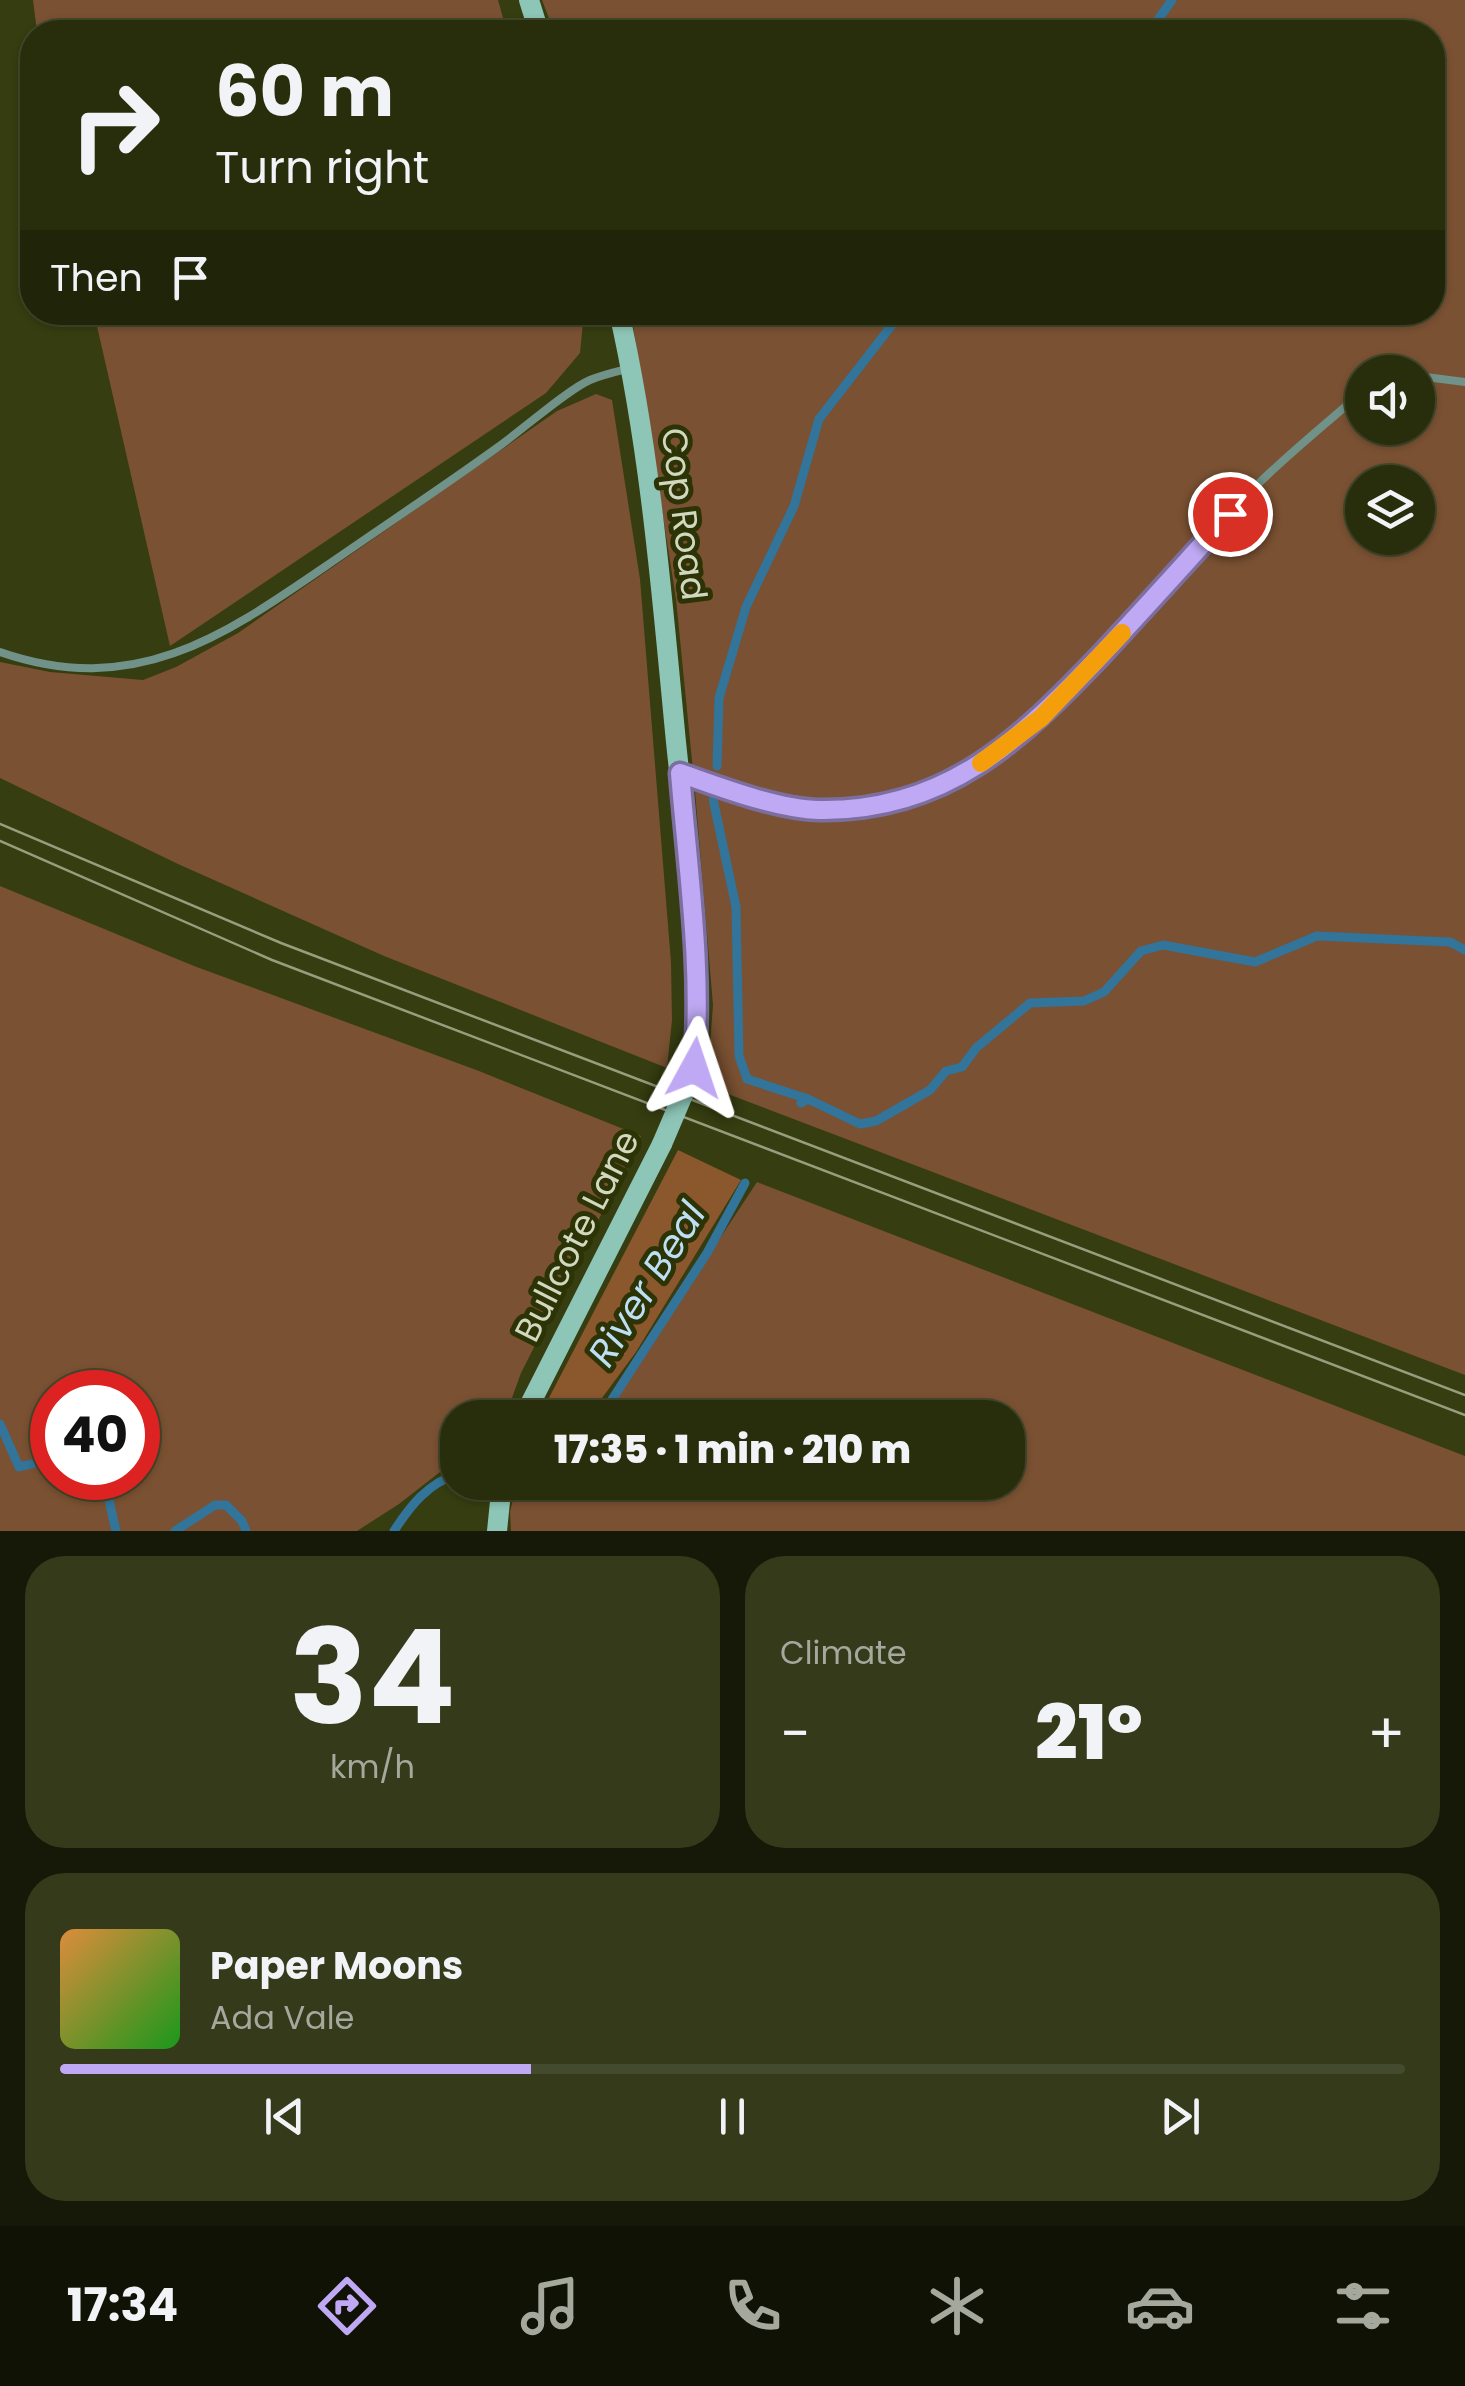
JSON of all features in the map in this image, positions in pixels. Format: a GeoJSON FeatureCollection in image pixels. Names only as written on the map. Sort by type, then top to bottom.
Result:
{"type":"FeatureCollection","features":[{"type":"Feature","properties":{"kind":"street","name":"Cop Road"},"geometry":{"type":"LineString","coordinates":[[622,325],[657,542],[674,725]]}},
{"type":"Feature","properties":{"kind":"street","name":"Bullcote Lane"},"geometry":{"type":"LineString","coordinates":[[532,1400],[662,1144],[694,1068],[698,1024],[695,954],[674,725]]}},
{"type":"Feature","properties":{"kind":"street"},"geometry":{"type":"LineString","coordinates":[[497,1531],[500,1500]]}},
{"type":"Feature","properties":{"kind":"lane"},"geometry":{"type":"LineString","coordinates":[[0,652],[52,664],[94,668],[134,665],[175,654],[237,626],[458,476],[587,381],[631,367]]}},
{"type":"Feature","properties":{"kind":"lane"},"geometry":{"type":"LineString","coordinates":[[1435,378],[1465,382]]}},
{"type":"Feature","properties":{"kind":"lane"},"geometry":{"type":"LineString","coordinates":[[680,773],[736,793],[816,810],[872,806],[933,790],[995,755],[1041,718],[1254,488],[1345,407]]}},
{"type":"Feature","properties":{"kind":"shaded area"},"geometry":{"type":"Polygon","coordinates":[[[33,0],[498,0],[504,20],[36,20],[33,0]]]}},
{"type":"Feature","properties":{"kind":"shaded area"},"geometry":{"type":"Polygon","coordinates":[[[542,0],[1465,0],[1465,1375],[707,1086],[713,1005],[676,599],[633,325],[1445,325],[1445,20],[550,20],[542,0]]]}},
{"type":"Feature","properties":{"kind":"shaded area"},"geometry":{"type":"Polygon","coordinates":[[[97,325],[583,325],[580,353],[546,393],[170,646],[97,325]]]}},
{"type":"Feature","properties":{"kind":"shaded area"},"geometry":{"type":"Polygon","coordinates":[[[596,394],[612,400],[640,579],[671,962],[672,1020],[667,1068],[384,956],[178,864],[0,778],[0,662],[50,672],[143,680],[176,667],[238,633],[557,411],[596,394]]]}},
{"type":"Feature","properties":{"kind":"shaded area"},"geometry":{"type":"Polygon","coordinates":[[[0,886],[194,966],[479,1071],[641,1136],[521,1373],[511,1400],[440,1400],[440,1472],[357,1531],[0,1531],[0,886]]]}},
{"type":"Feature","properties":{"kind":"shaded area"},"geometry":{"type":"Polygon","coordinates":[[[678,1150],[741,1180],[636,1352],[601,1400],[548,1400],[678,1150]]]}},
{"type":"Feature","properties":{"kind":"shaded area"},"geometry":{"type":"Polygon","coordinates":[[[757,1182],[1465,1456],[1465,1531],[511,1531],[513,1500],[1025,1500],[1025,1400],[613,1400],[757,1182]]]}},
{"type":"Feature","properties":{"kind":"waterway"},"geometry":{"type":"LineString","coordinates":[[1158,20],[1172,0]]}},
{"type":"Feature","properties":{"kind":"waterway"},"geometry":{"type":"LineString","coordinates":[[717,766],[719,698],[746,607],[794,506],[819,419],[892,325]]}},
{"type":"Feature","properties":{"kind":"waterway"},"geometry":{"type":"LineString","coordinates":[[713,799],[736,907],[739,1056],[747,1079],[808,1099]]}},
{"type":"Feature","properties":{"kind":"waterway","name":"River Beal"},"geometry":{"type":"LineString","coordinates":[[801,1103],[808,1099],[860,1124],[876,1121],[930,1090],[946,1071],[962,1067],[976,1048],[1030,1003],[1084,1001],[1104,992],[1141,951],[1163,945],[1255,962],[1317,936],[1450,942],[1465,950]]}},
{"type":"Feature","properties":{"kind":"waterway","name":"River Beal"},"geometry":{"type":"LineString","coordinates":[[612,1400],[707,1253],[745,1183]]}},
{"type":"Feature","properties":{"kind":"waterway","name":"River Beal"},"geometry":{"type":"LineString","coordinates":[[0,1424],[19,1467],[30,1464]]}},
{"type":"Feature","properties":{"kind":"waterway","name":"River Beal"},"geometry":{"type":"LineString","coordinates":[[394,1531],[421,1496],[440,1482]]}},
{"type":"Feature","properties":{"kind":"waterway","name":"River Beal"},"geometry":{"type":"LineString","coordinates":[[109,1500],[116,1531]]}},
{"type":"Feature","properties":{"kind":"waterway","name":"River Beal"},"geometry":{"type":"LineString","coordinates":[[175,1531],[215,1505],[226,1505],[246,1531]]}},
{"type":"Feature","properties":{"kind":"tram line"},"geometry":{"type":"LineString","coordinates":[[0,824],[281,943],[1465,1395]]}},
{"type":"Feature","properties":{"kind":"tram line"},"geometry":{"type":"LineString","coordinates":[[0,841],[272,960],[1465,1415]]}},
{"type":"Feature","properties":{"kind":"slow traffic"},"geometry":{"type":"LineString","coordinates":[[981,763],[1041,718],[1122,633]]}},
{"type":"Feature","properties":{"kind":"route"},"geometry":{"type":"LineString","coordinates":[[694,1068],[698,1024],[695,954],[680,773],[736,793],[816,810],[872,806],[933,790],[995,755],[1041,718],[1230,514]]}}]}
